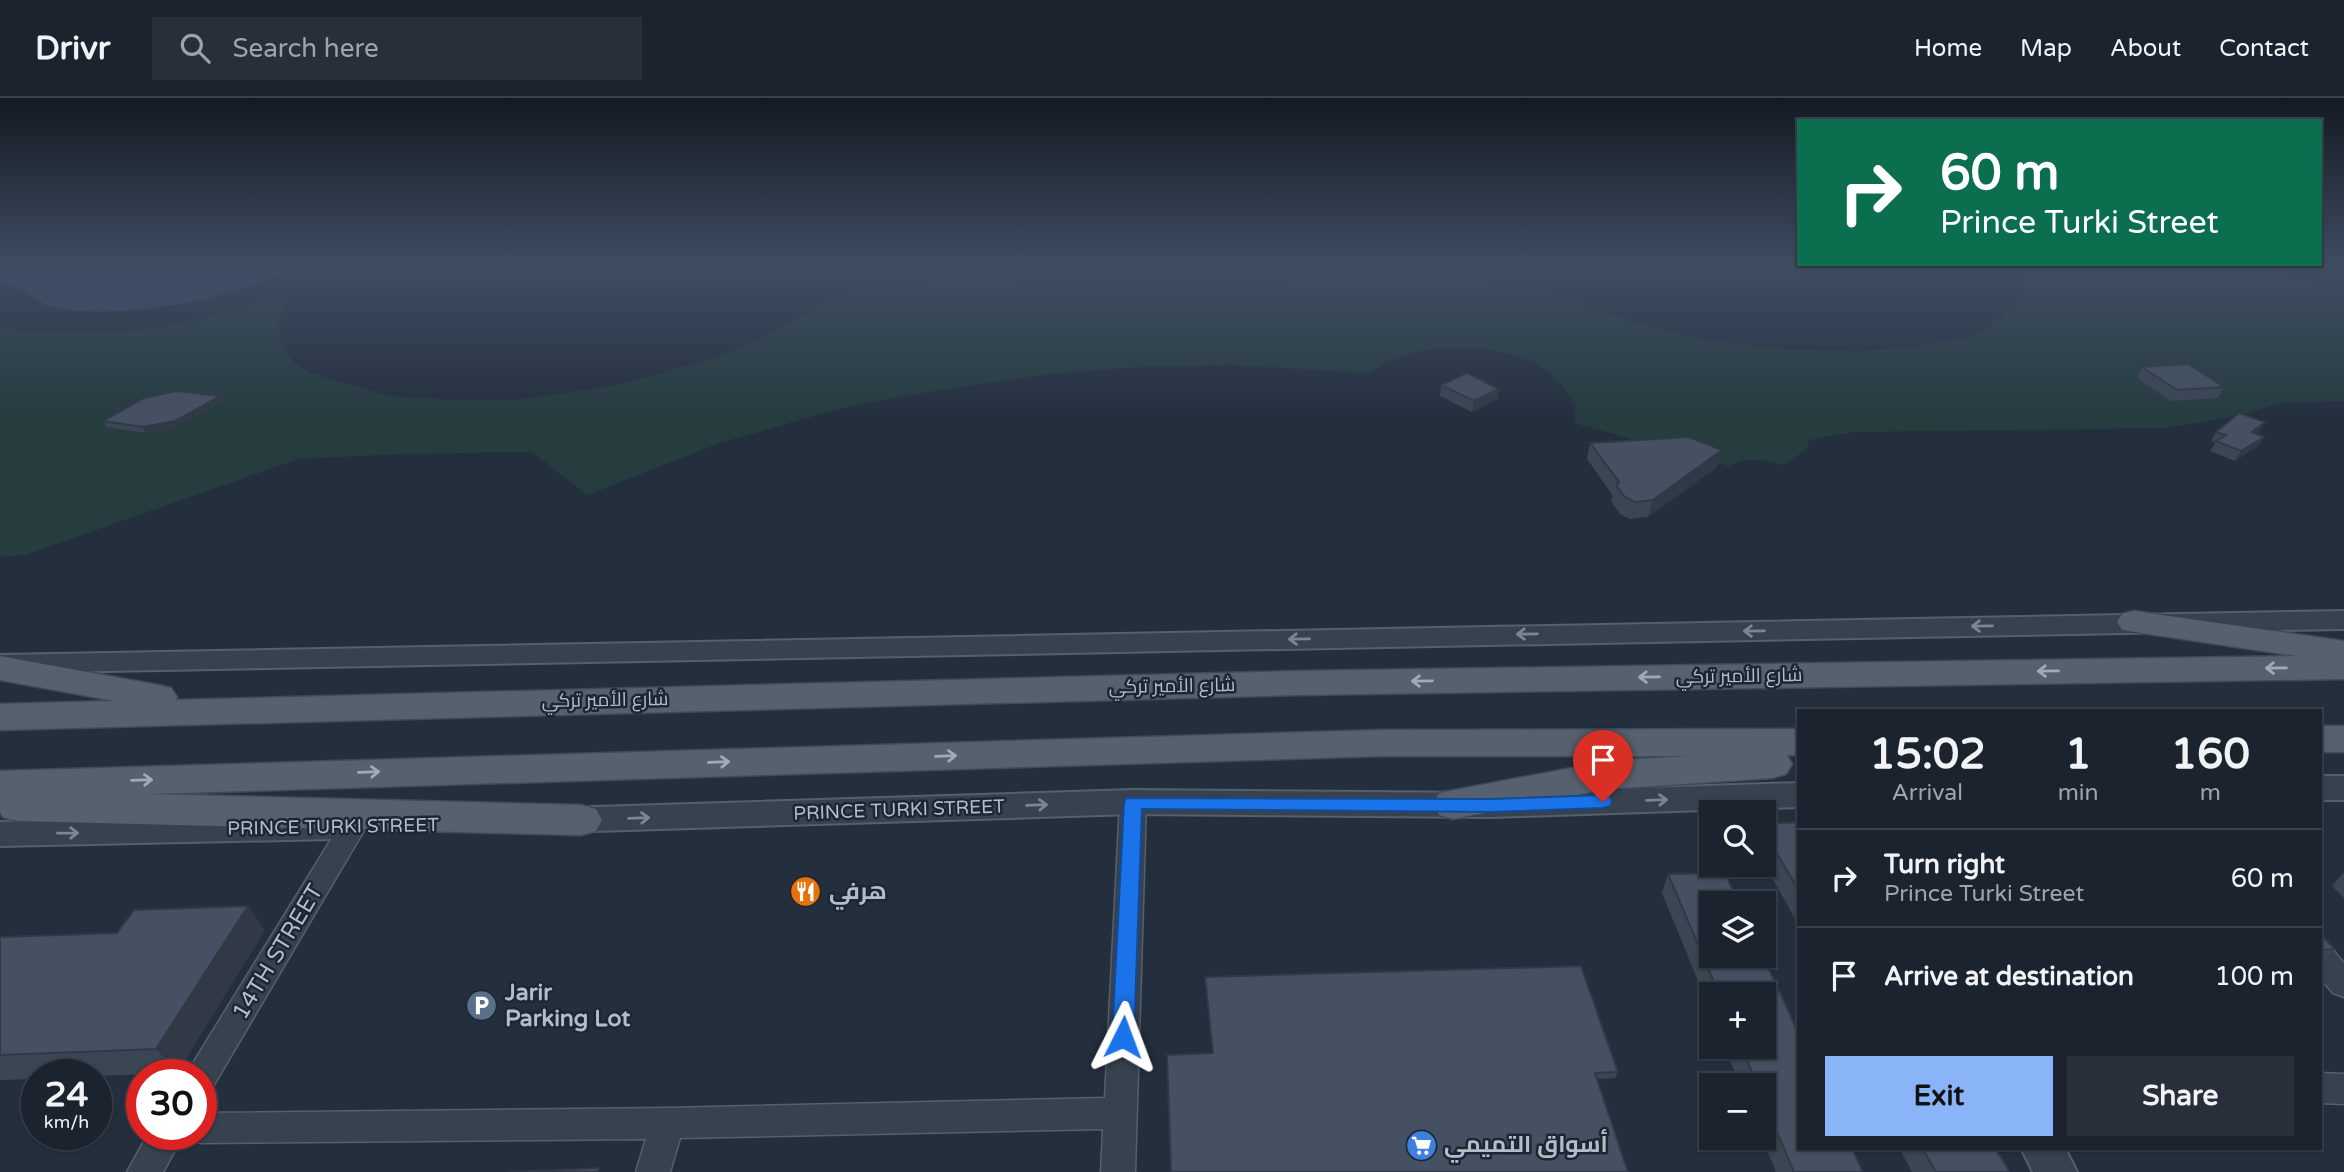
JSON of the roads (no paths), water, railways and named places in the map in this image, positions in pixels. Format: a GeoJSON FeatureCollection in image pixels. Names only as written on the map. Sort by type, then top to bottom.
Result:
{"type":"FeatureCollection","features":[{"type":"Feature","properties":{"kind":"main road"},"geometry":{"type":"LineString","coordinates":[[2134,622],[2344,651]]}},
{"type":"Feature","properties":{"kind":"main road"},"geometry":{"type":"LineString","coordinates":[[0,666],[223,709]]}},
{"type":"Feature","properties":{"kind":"main road","name":"شارع الأمير تركي"},"geometry":{"type":"LineString","coordinates":[[0,717],[1312,682],[2344,667]]}},
{"type":"Feature","properties":{"kind":"main road"},"geometry":{"type":"LineString","coordinates":[[2322,739],[2344,739]]}},
{"type":"Feature","properties":{"kind":"main road"},"geometry":{"type":"LineString","coordinates":[[0,785],[1382,743],[1797,742]]}},
{"type":"Feature","properties":{"kind":"main road"},"geometry":{"type":"LineString","coordinates":[[1453,804],[1609,775],[1797,762]]}},
{"type":"Feature","properties":{"kind":"main road"},"geometry":{"type":"LineString","coordinates":[[0,806],[581,820]]}},
{"type":"Feature","properties":{"kind":"street"},"geometry":{"type":"LineString","coordinates":[[0,666],[2134,622],[2344,620]]}},
{"type":"Feature","properties":{"kind":"street"},"geometry":{"type":"LineString","coordinates":[[2322,788],[2344,788]]}},
{"type":"Feature","properties":{"kind":"street","name":"PRINCE TURKI STREET"},"geometry":{"type":"LineString","coordinates":[[0,834],[353,827],[1133,803],[1453,804],[1797,794]]}},
{"type":"Feature","properties":{"kind":"street"},"geometry":{"type":"LineString","coordinates":[[1118,1172],[1133,803]]}},
{"type":"Feature","properties":{"kind":"street","name":"14TH STREET"},"geometry":{"type":"LineString","coordinates":[[213,1059],[353,827]]}},
{"type":"Feature","properties":{"kind":"street"},"geometry":{"type":"LineString","coordinates":[[2322,959],[2344,984]]}},
{"type":"Feature","properties":{"kind":"street"},"geometry":{"type":"LineString","coordinates":[[2322,1088],[2344,1089]]}},
{"type":"Feature","properties":{"kind":"street"},"geometry":{"type":"LineString","coordinates":[[217,1128],[668,1123],[1119,1113]]}},
{"type":"Feature","properties":{"kind":"street"},"geometry":{"type":"LineString","coordinates":[[653,1172],[668,1123]]}},
{"type":"Feature","properties":{"kind":"street"},"geometry":{"type":"LineString","coordinates":[[144,1172],[157,1150]]}},
{"type":"Feature","properties":{"kind":"street"},"geometry":{"type":"LineString","coordinates":[[2043,1150],[2056,1172]]}},
{"type":"Feature","properties":{"kind":"place","name":"هرفي"},"geometry":{"type":"Point","coordinates":[806,892]}},
{"type":"Feature","properties":{"kind":"place","name":"Jarir Parking Lot"},"geometry":{"type":"Point","coordinates":[482,1006]}},
{"type":"Feature","properties":{"kind":"place","name":"أسواق التميمي"},"geometry":{"type":"Point","coordinates":[1421,1145]}}]}
